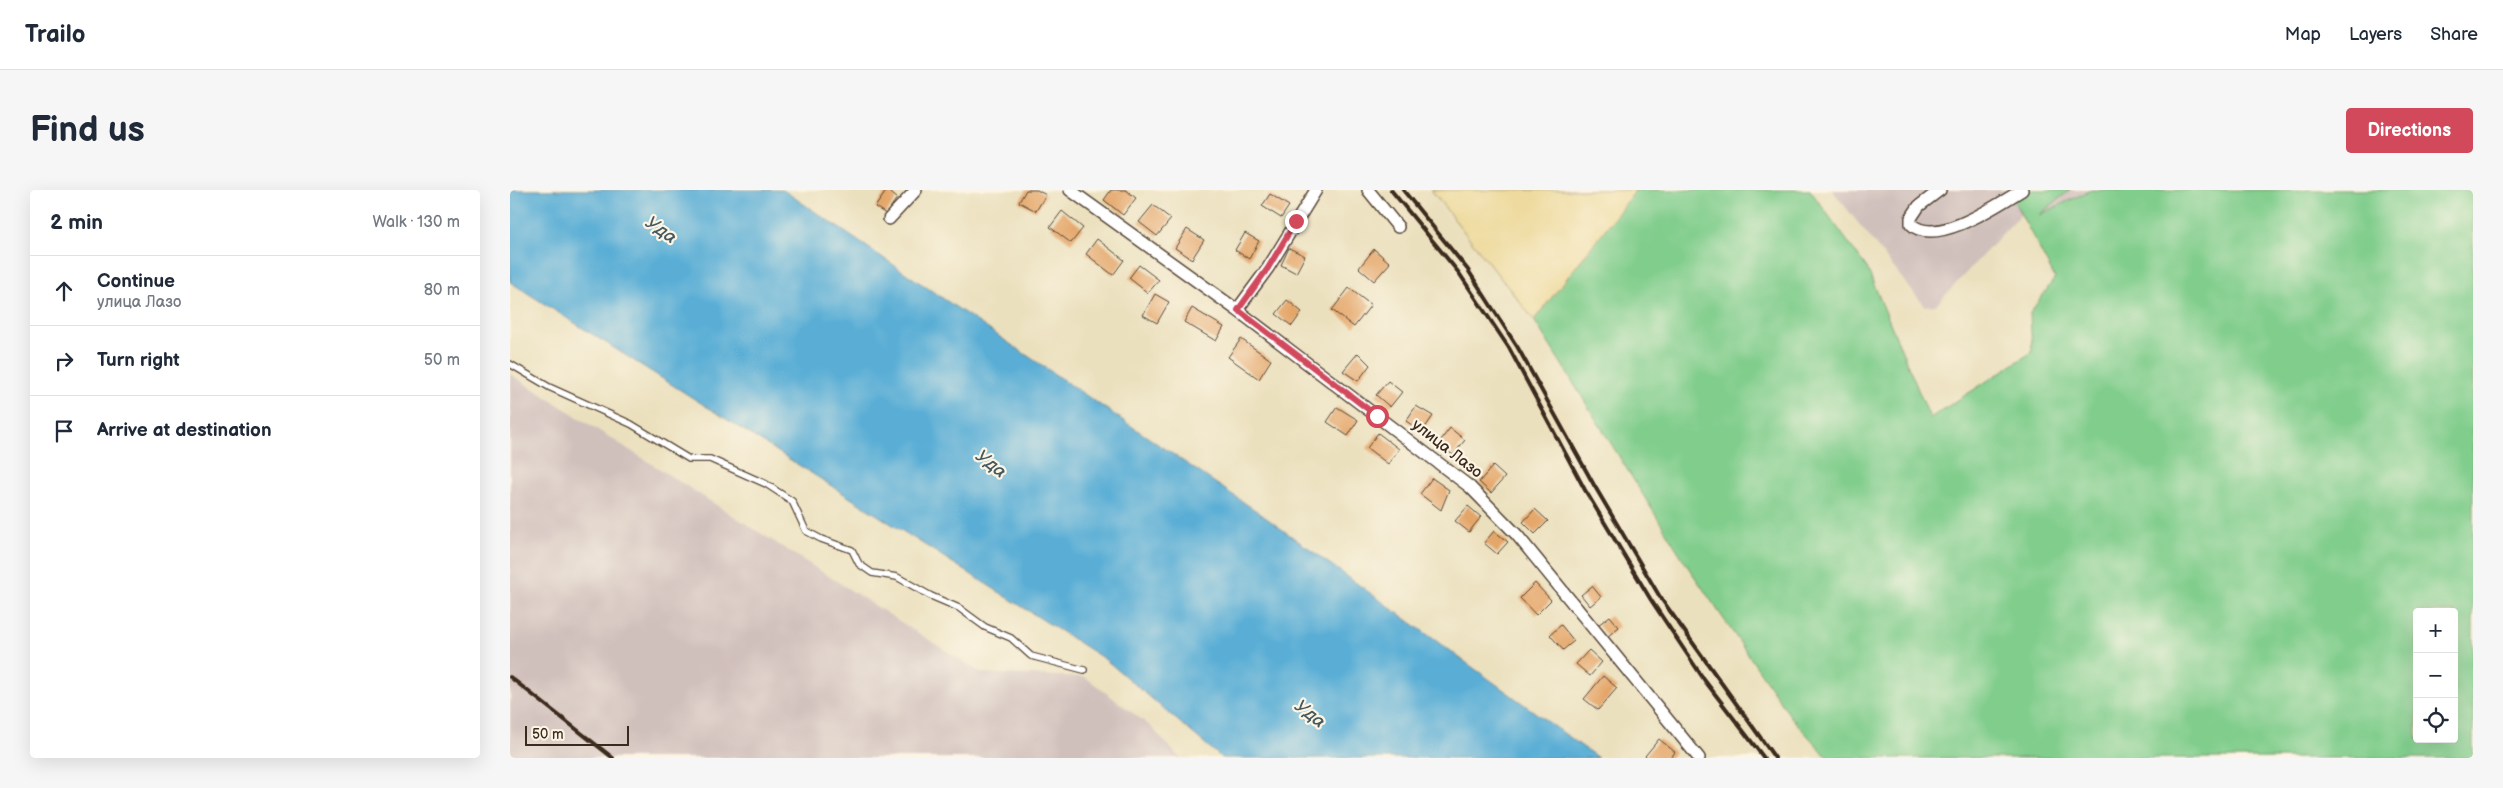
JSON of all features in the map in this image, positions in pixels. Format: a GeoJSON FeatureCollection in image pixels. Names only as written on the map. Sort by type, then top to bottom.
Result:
{"type":"FeatureCollection","features":[{"type":"Feature","properties":{"kind":"street"},"geometry":{"type":"LineString","coordinates":[[889,219],[916,190]]}},
{"type":"Feature","properties":{"kind":"street","name":"улица Лазо"},"geometry":{"type":"LineString","coordinates":[[1070,190],[1238,310],[1470,487],[1517,535],[1699,758]]}},
{"type":"Feature","properties":{"kind":"street"},"geometry":{"type":"LineString","coordinates":[[1238,310],[1268,268],[1316,190]]}},
{"type":"Feature","properties":{"kind":"street"},"geometry":{"type":"LineString","coordinates":[[1368,190],[1398,227]]}},
{"type":"Feature","properties":{"kind":"street"},"geometry":{"type":"LineString","coordinates":[[1940,190],[1914,212],[1911,224],[1917,230],[1927,232],[1950,228],[1984,213],[2022,190]]}},
{"type":"Feature","properties":{"kind":"lane"},"geometry":{"type":"LineString","coordinates":[[510,364],[549,387],[632,424],[689,459],[710,460],[766,484],[792,501],[806,531],[821,540],[852,550],[860,564],[872,573],[897,577],[931,596],[959,608],[985,627],[1010,638],[1031,656],[1084,670]]}},
{"type":"Feature","properties":{"kind":"shaded area"},"geometry":{"type":"Polygon","coordinates":[[[1832,190],[2008,190],[2021,214],[1936,305],[1924,306],[1832,190]]]}},
{"type":"Feature","properties":{"kind":"shaded area"},"geometry":{"type":"Polygon","coordinates":[[[2070,190],[2091,190],[2036,216],[2070,190]]]}},
{"type":"Feature","properties":{"kind":"shaded area"},"geometry":{"type":"Polygon","coordinates":[[[510,374],[981,673],[1085,677],[1150,726],[1180,758],[510,758],[510,374]]]}},
{"type":"Feature","properties":{"kind":"green space"},"geometry":{"type":"Polygon","coordinates":[[[1636,190],[1810,190],[1867,268],[1930,418],[2032,352],[2030,313],[2055,278],[2008,190],[2070,190],[2039,215],[2091,190],[2473,190],[2473,758],[1828,758],[1791,717],[1688,567],[1534,320],[1636,190]]]}},
{"type":"Feature","properties":{"kind":"sand"},"geometry":{"type":"Polygon","coordinates":[[[1431,190],[1636,190],[1534,320],[1431,190]]]}},
{"type":"Feature","properties":{"kind":"water","name":"Уда"},"geometry":{"type":"Polygon","coordinates":[[[510,190],[783,190],[1258,512],[1598,758],[1222,758],[1106,660],[510,282],[510,190]]]}},
{"type":"Feature","properties":{"kind":"building"},"geometry":{"type":"Polygon","coordinates":[[[887,190],[897,198],[886,214],[875,207],[887,190]]]}},
{"type":"Feature","properties":{"kind":"building"},"geometry":{"type":"Polygon","coordinates":[[[1026,190],[1037,190],[1046,195],[1036,211],[1019,202],[1026,190]]]}},
{"type":"Feature","properties":{"kind":"building"},"geometry":{"type":"Polygon","coordinates":[[[1111,190],[1126,190],[1136,198],[1123,215],[1104,200],[1111,190]]]}},
{"type":"Feature","properties":{"kind":"building"},"geometry":{"type":"Polygon","coordinates":[[[1270,194],[1289,206],[1281,218],[1262,206],[1270,194]]]}},
{"type":"Feature","properties":{"kind":"building"},"geometry":{"type":"Polygon","coordinates":[[[1153,205],[1171,219],[1157,236],[1139,222],[1153,205]]]}},
{"type":"Feature","properties":{"kind":"building"},"geometry":{"type":"Polygon","coordinates":[[[1062,211],[1083,228],[1071,243],[1050,227],[1062,211]]]}},
{"type":"Feature","properties":{"kind":"building"},"geometry":{"type":"Polygon","coordinates":[[[1187,229],[1204,240],[1192,259],[1175,248],[1187,229]]]}},
{"type":"Feature","properties":{"kind":"building"},"geometry":{"type":"Polygon","coordinates":[[[1245,233],[1259,241],[1249,259],[1235,250],[1245,233]]]}},
{"type":"Feature","properties":{"kind":"building"},"geometry":{"type":"Polygon","coordinates":[[[1097,239],[1124,260],[1113,275],[1086,254],[1097,239]]]}},
{"type":"Feature","properties":{"kind":"building"},"geometry":{"type":"Polygon","coordinates":[[[1289,248],[1305,256],[1296,273],[1281,265],[1289,248]]]}},
{"type":"Feature","properties":{"kind":"building"},"geometry":{"type":"Polygon","coordinates":[[[1374,249],[1390,263],[1374,281],[1359,268],[1374,249]]]}},
{"type":"Feature","properties":{"kind":"building"},"geometry":{"type":"Polygon","coordinates":[[[1139,265],[1159,280],[1148,293],[1129,278],[1139,265]]]}},
{"type":"Feature","properties":{"kind":"building"},"geometry":{"type":"Polygon","coordinates":[[[1349,288],[1371,305],[1354,327],[1332,310],[1349,288]]]}},
{"type":"Feature","properties":{"kind":"building"},"geometry":{"type":"Polygon","coordinates":[[[1155,294],[1169,302],[1157,323],[1143,315],[1155,294]]]}},
{"type":"Feature","properties":{"kind":"building"},"geometry":{"type":"Polygon","coordinates":[[[1287,300],[1302,312],[1292,326],[1276,314],[1287,300]]]}},
{"type":"Feature","properties":{"kind":"building"},"geometry":{"type":"Polygon","coordinates":[[[1192,308],[1224,327],[1216,341],[1184,322],[1192,308]]]}},
{"type":"Feature","properties":{"kind":"building"},"geometry":{"type":"Polygon","coordinates":[[[1241,339],[1271,360],[1259,379],[1228,357],[1241,339]]]}},
{"type":"Feature","properties":{"kind":"building"},"geometry":{"type":"Polygon","coordinates":[[[1358,353],[1370,365],[1358,381],[1343,371],[1358,353]]]}},
{"type":"Feature","properties":{"kind":"building"},"geometry":{"type":"Polygon","coordinates":[[[1388,381],[1402,392],[1390,407],[1376,395],[1388,381]]]}},
{"type":"Feature","properties":{"kind":"building"},"geometry":{"type":"Polygon","coordinates":[[[1416,406],[1433,416],[1422,432],[1406,421],[1416,406]]]}},
{"type":"Feature","properties":{"kind":"building"},"geometry":{"type":"Polygon","coordinates":[[[1337,407],[1358,420],[1348,436],[1327,422],[1337,407]]]}},
{"type":"Feature","properties":{"kind":"building"},"geometry":{"type":"Polygon","coordinates":[[[1450,428],[1465,440],[1453,455],[1438,444],[1450,428]]]}},
{"type":"Feature","properties":{"kind":"building"},"geometry":{"type":"Polygon","coordinates":[[[1378,433],[1399,449],[1388,464],[1367,448],[1378,433]]]}},
{"type":"Feature","properties":{"kind":"building"},"geometry":{"type":"Polygon","coordinates":[[[1493,466],[1505,477],[1491,493],[1479,482],[1493,466]]]}},
{"type":"Feature","properties":{"kind":"building"},"geometry":{"type":"Polygon","coordinates":[[[1432,478],[1449,490],[1441,510],[1420,494],[1432,478]]]}},
{"type":"Feature","properties":{"kind":"building"},"geometry":{"type":"Polygon","coordinates":[[[1468,506],[1481,517],[1469,532],[1455,521],[1468,506]]]}},
{"type":"Feature","properties":{"kind":"building"},"geometry":{"type":"Polygon","coordinates":[[[1535,509],[1548,521],[1535,534],[1523,522],[1535,509]]]}},
{"type":"Feature","properties":{"kind":"building"},"geometry":{"type":"Polygon","coordinates":[[[1494,531],[1508,542],[1497,554],[1484,543],[1494,531]]]}},
{"type":"Feature","properties":{"kind":"building"},"geometry":{"type":"Polygon","coordinates":[[[1535,583],[1551,600],[1536,615],[1520,598],[1535,583]]]}},
{"type":"Feature","properties":{"kind":"building"},"geometry":{"type":"Polygon","coordinates":[[[1592,586],[1601,597],[1590,606],[1581,595],[1592,586]]]}},
{"type":"Feature","properties":{"kind":"building"},"geometry":{"type":"Polygon","coordinates":[[[1610,616],[1619,627],[1607,637],[1598,625],[1610,616]]]}},
{"type":"Feature","properties":{"kind":"building"},"geometry":{"type":"Polygon","coordinates":[[[1561,625],[1574,641],[1563,650],[1550,635],[1561,625]]]}},
{"type":"Feature","properties":{"kind":"building"},"geometry":{"type":"Polygon","coordinates":[[[1589,650],[1602,662],[1590,676],[1576,664],[1589,650]]]}},
{"type":"Feature","properties":{"kind":"building"},"geometry":{"type":"Polygon","coordinates":[[[1603,676],[1617,688],[1598,710],[1584,699],[1603,676]]]}},
{"type":"Feature","properties":{"kind":"building"},"geometry":{"type":"Polygon","coordinates":[[[1659,739],[1675,752],[1671,758],[1647,758],[1645,756],[1659,739]]]}},
{"type":"Feature","properties":{"kind":"railway"},"geometry":{"type":"LineString","coordinates":[[1391,190],[1459,273],[1509,348],[1585,490],[1651,600],[1705,681],[1764,758]]}},
{"type":"Feature","properties":{"kind":"railway"},"geometry":{"type":"LineString","coordinates":[[1403,190],[1468,270],[1518,348],[1594,485],[1660,597],[1775,758]]}},
{"type":"Feature","properties":{"kind":"railway"},"geometry":{"type":"LineString","coordinates":[[510,677],[613,758]]}},
{"type":"Feature","properties":{"kind":"route"},"geometry":{"type":"LineString","coordinates":[[1296,221],[1268,268],[1238,310],[1377,416]]}}]}
